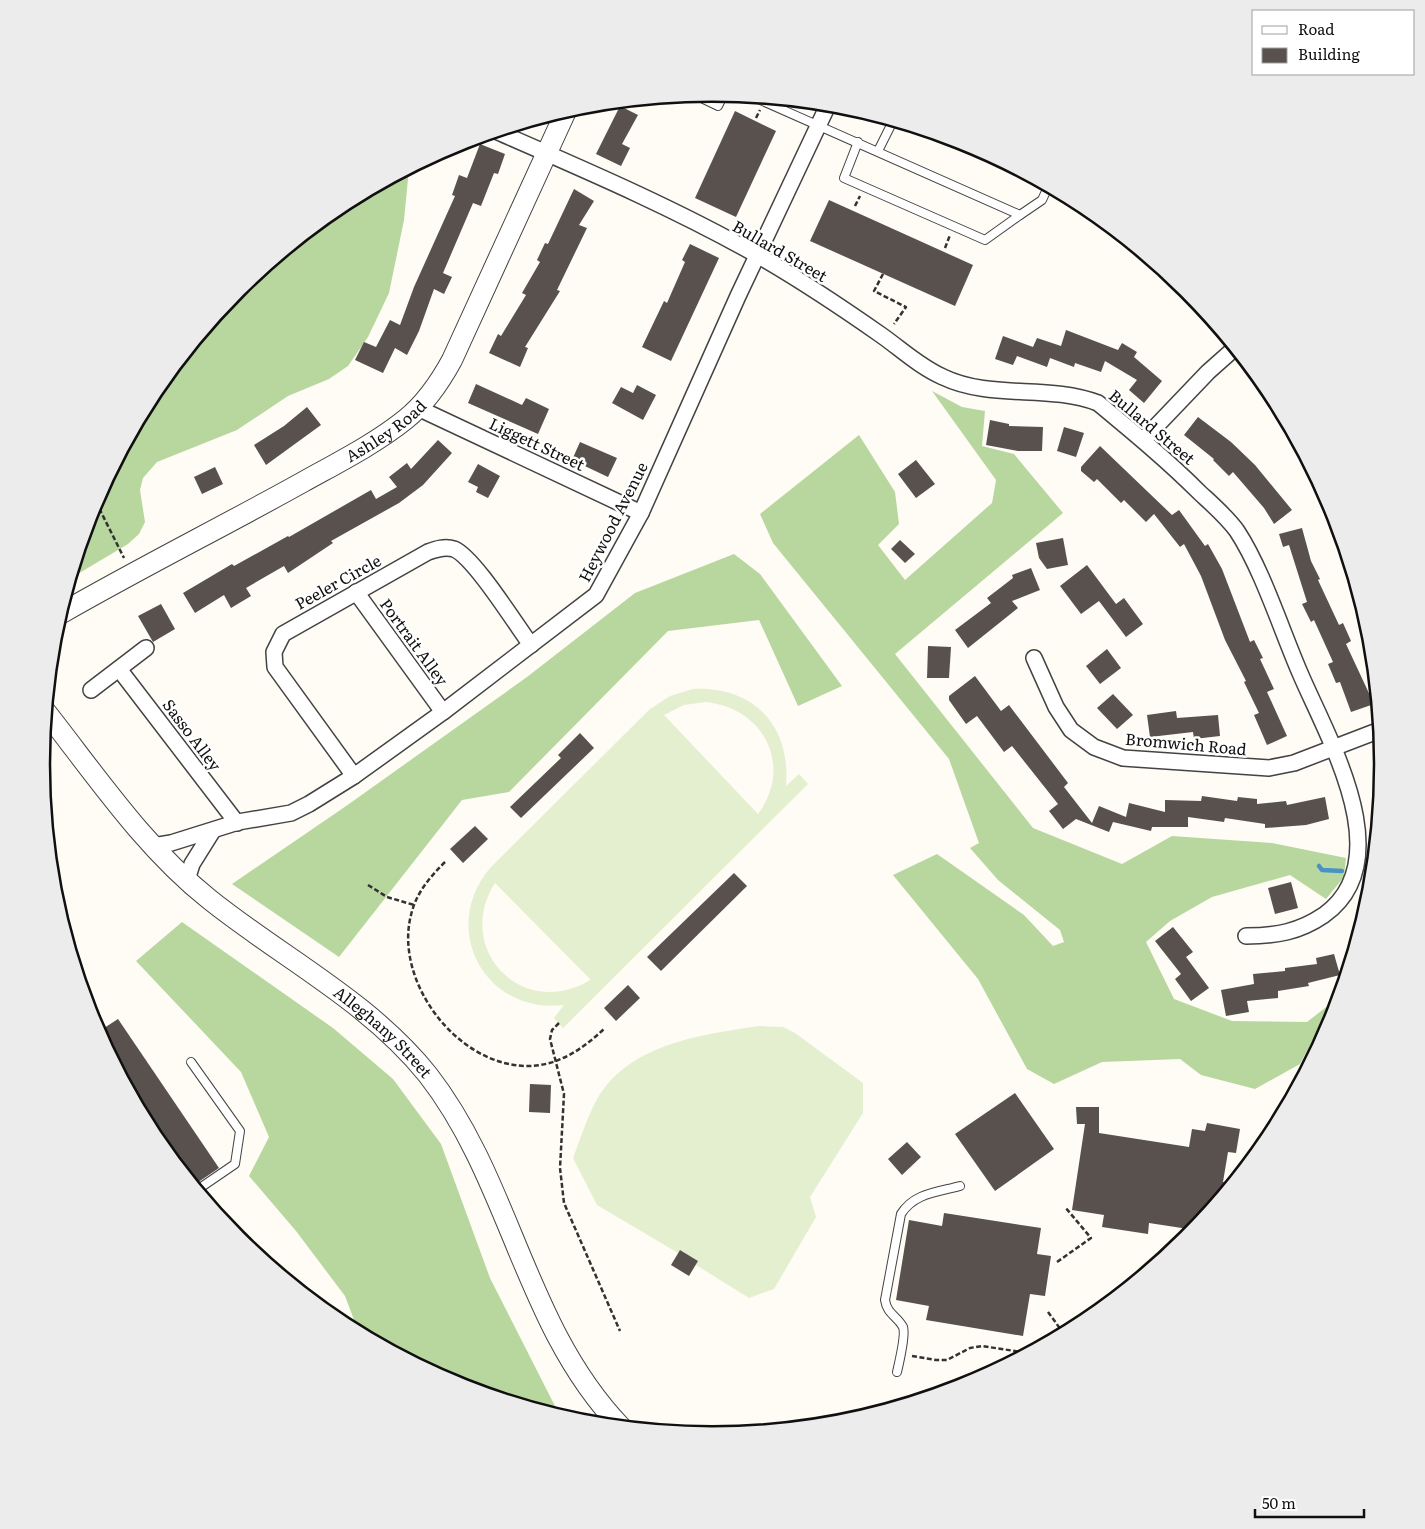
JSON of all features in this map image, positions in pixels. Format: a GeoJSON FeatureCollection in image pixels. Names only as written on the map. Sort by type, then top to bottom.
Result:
{"type":"FeatureCollection","features":[{"type":"Feature","properties":{"kind":"street","name":"Heywood Avenue"},"geometry":{"type":"LineString","coordinates":[[153,846],[212,832],[237,823],[291,813],[354,776],[443,712],[596,595],[640,513],[757,255],[824,112]]}},
{"type":"Feature","properties":{"kind":"street","name":"Ashley Road"},"geometry":{"type":"LineString","coordinates":[[69,609],[131,573],[257,508],[352,455],[394,428],[418,408],[441,380],[452,360],[562,120]]}},
{"type":"Feature","properties":{"kind":"street","name":"Bullard Street"},"geometry":{"type":"LineString","coordinates":[[506,135],[686,219],[757,255],[852,314],[919,364],[943,378],[988,389],[1054,392],[1083,397],[1098,403],[1143,440],[1188,481],[1237,532],[1254,563],[1332,750],[1357,818],[1359,833],[1357,863],[1352,877],[1335,905],[1307,926],[1281,935],[1246,936]]}},
{"type":"Feature","properties":{"kind":"street"},"geometry":{"type":"LineString","coordinates":[[1143,440],[1208,372],[1231,352]]}},
{"type":"Feature","properties":{"kind":"street","name":"Liggett Street"},"geometry":{"type":"LineString","coordinates":[[418,408],[640,513]]}},
{"type":"Feature","properties":{"kind":"street","name":"Peeler Circle"},"geometry":{"type":"LineString","coordinates":[[354,776],[275,667],[274,657],[277,642],[284,634],[356,592],[438,548],[455,550],[468,559],[531,645]]}},
{"type":"Feature","properties":{"kind":"street","name":"Portrait Alley"},"geometry":{"type":"LineString","coordinates":[[356,592],[443,712]]}},
{"type":"Feature","properties":{"kind":"street"},"geometry":{"type":"LineString","coordinates":[[90,690],[146,648]]}},
{"type":"Feature","properties":{"kind":"street","name":"Bromwich Road"},"geometry":{"type":"LineString","coordinates":[[1034,658],[1063,719],[1082,740],[1108,753],[1138,760],[1256,768],[1294,763],[1374,732]]}},
{"type":"Feature","properties":{"kind":"street","name":"Sasso Alley"},"geometry":{"type":"LineString","coordinates":[[119,669],[237,823]]}},
{"type":"Feature","properties":{"kind":"street","name":"Alleghany Street"},"geometry":{"type":"LineString","coordinates":[[51,719],[134,826],[187,880],[227,913],[383,1028],[427,1074],[468,1135],[486,1171],[539,1302],[555,1336],[583,1380],[615,1419]]}},
{"type":"Feature","properties":{"kind":"street"},"geometry":{"type":"LineString","coordinates":[[187,880],[192,864],[212,832]]}},
{"type":"Feature","properties":{"kind":"lane"},"geometry":{"type":"LineString","coordinates":[[710,102],[718,106],[720,102]]}},
{"type":"Feature","properties":{"kind":"lane"},"geometry":{"type":"LineString","coordinates":[[772,105],[1020,215]]}},
{"type":"Feature","properties":{"kind":"lane"},"geometry":{"type":"LineString","coordinates":[[878,151],[890,127]]}},
{"type":"Feature","properties":{"kind":"lane"},"geometry":{"type":"LineString","coordinates":[[858,142],[844,178],[986,240],[1042,200],[1045,192]]}},
{"type":"Feature","properties":{"kind":"lane"},"geometry":{"type":"LineString","coordinates":[[191,1062],[240,1131],[235,1164],[202,1186]]}},
{"type":"Feature","properties":{"kind":"lane"},"geometry":{"type":"LineString","coordinates":[[897,1372],[904,1332],[898,1321],[890,1314],[885,1300],[901,1214],[907,1203],[916,1198],[960,1186]]}},
{"type":"Feature","properties":{"kind":"path"},"geometry":{"type":"LineString","coordinates":[[883,274],[874,291],[906,308],[894,324]]}},
{"type":"Feature","properties":{"kind":"path"},"geometry":{"type":"LineString","coordinates":[[100,511],[131,573]]}},
{"type":"Feature","properties":{"kind":"path"},"geometry":{"type":"LineString","coordinates":[[445,862],[423,887],[414,905],[408,929],[409,959],[422,994],[444,1025],[468,1045],[499,1060],[526,1066],[556,1061],[574,1053],[605,1028]]}},
{"type":"Feature","properties":{"kind":"path"},"geometry":{"type":"LineString","coordinates":[[368,885],[387,897],[414,905]]}},
{"type":"Feature","properties":{"kind":"path"},"geometry":{"type":"LineString","coordinates":[[558,1023],[552,1030],[550,1038],[564,1094],[560,1168],[564,1203],[620,1332]]}},
{"type":"Feature","properties":{"kind":"path"},"geometry":{"type":"LineString","coordinates":[[1057,1262],[1091,1238],[1066,1207]]}},
{"type":"Feature","properties":{"kind":"path"},"geometry":{"type":"LineString","coordinates":[[1048,1312],[1060,1328]]}},
{"type":"Feature","properties":{"kind":"path"},"geometry":{"type":"LineString","coordinates":[[912,1356],[947,1360],[970,1348],[982,1346],[1019,1352]]}},
{"type":"Feature","properties":{"kind":"green space"},"geometry":{"type":"Polygon","coordinates":[[[408,176],[404,220],[389,293],[368,337],[348,366],[329,379],[288,396],[237,430],[157,462],[143,478],[140,490],[145,522],[139,534],[128,544],[79,573],[100,511],[118,471],[162,396],[187,361],[214,328],[276,266],[344,214],[408,176]]]}},
{"type":"Feature","properties":{"kind":"green space"},"geometry":{"type":"Polygon","coordinates":[[[932,391],[962,407],[985,411],[982,446],[1014,454],[1063,513],[895,654],[1033,828],[1122,864],[1172,836],[1272,843],[1346,858],[1344,877],[1326,899],[1290,875],[1212,897],[1170,921],[1146,942],[1174,999],[1232,1021],[1307,1022],[1330,1004],[1320,1030],[1300,1064],[1255,1089],[1201,1075],[1180,1059],[1102,1062],[1054,1084],[1027,1069],[978,979],[893,875],[937,854],[1024,915],[1053,946],[1064,942],[1060,930],[998,880],[970,848],[979,843],[949,759],[773,543],[760,514],[859,435],[895,492],[899,524],[878,545],[905,580],[992,503],[996,480],[932,391]]]}},
{"type":"Feature","properties":{"kind":"green space"},"geometry":{"type":"Polygon","coordinates":[[[734,554],[760,574],[842,686],[798,706],[759,620],[668,631],[509,792],[462,800],[339,957],[232,884],[349,804],[527,677],[635,593],[734,554]]]}},
{"type":"Feature","properties":{"kind":"green space"},"geometry":{"type":"Polygon","coordinates":[[[693,689],[715,690],[734,694],[751,703],[764,714],[775,728],[782,745],[786,764],[786,786],[799,774],[808,784],[563,1028],[554,1018],[564,1005],[536,1004],[512,996],[492,982],[478,963],[470,940],[469,916],[476,891],[491,867],[650,709],[670,696],[693,689]],[[705,702],[684,705],[664,715],[758,814],[768,795],[773,777],[772,758],[767,742],[757,727],[743,715],[725,706],[705,702]],[[495,883],[484,908],[483,932],[489,954],[502,972],[519,985],[541,991],[565,990],[590,980],[590,979],[495,883]]]}},
{"type":"Feature","properties":{"kind":"green space"},"geometry":{"type":"Polygon","coordinates":[[[182,922],[333,1028],[393,1079],[441,1144],[490,1278],[556,1407],[500,1392],[459,1377],[419,1359],[355,1322],[345,1296],[296,1231],[249,1176],[269,1137],[241,1072],[136,961],[182,922]]]}},
{"type":"Feature","properties":{"kind":"green space"},"geometry":{"type":"Polygon","coordinates":[[[759,1026],[783,1027],[795,1033],[863,1083],[863,1113],[810,1197],[816,1217],[774,1289],[749,1298],[696,1265],[698,1261],[681,1250],[678,1253],[597,1205],[573,1158],[594,1105],[607,1084],[624,1068],[666,1046],[689,1039],[759,1026]]]}},
{"type":"Feature","properties":{"kind":"building"},"geometry":{"type":"Polygon","coordinates":[[[624,108],[638,115],[622,144],[630,148],[621,166],[596,154],[618,109],[624,108]]]}},
{"type":"Feature","properties":{"kind":"building"},"geometry":{"type":"Polygon","coordinates":[[[735,111],[776,131],[736,217],[695,198],[735,111]]]}},
{"type":"Feature","properties":{"kind":"building"},"geometry":{"type":"Polygon","coordinates":[[[480,144],[505,154],[498,174],[494,173],[481,206],[473,203],[443,273],[452,277],[444,294],[434,289],[419,331],[407,355],[395,348],[383,373],[355,360],[364,342],[376,347],[390,320],[400,325],[414,287],[455,196],[452,195],[459,175],[467,178],[480,144]]]}},
{"type":"Feature","properties":{"kind":"building"},"geometry":{"type":"Polygon","coordinates":[[[574,189],[594,201],[579,225],[587,228],[557,290],[560,291],[525,347],[528,348],[520,367],[489,353],[498,334],[501,336],[526,295],[522,293],[540,262],[537,260],[545,243],[548,244],[574,189]]]}},
{"type":"Feature","properties":{"kind":"building"},"geometry":{"type":"Polygon","coordinates":[[[829,200],[973,265],[955,306],[810,241],[829,200]]]}},
{"type":"Feature","properties":{"kind":"building"},"geometry":{"type":"Polygon","coordinates":[[[690,244],[719,258],[671,361],[642,347],[664,301],[667,303],[685,262],[682,260],[690,244]]]}},
{"type":"Feature","properties":{"kind":"building"},"geometry":{"type":"Polygon","coordinates":[[[1066,330],[1118,350],[1122,343],[1137,352],[1134,357],[1162,381],[1144,403],[1129,390],[1137,380],[1105,361],[1101,372],[1075,363],[1074,367],[1050,358],[1047,367],[1017,356],[1013,365],[995,359],[1003,336],[1033,347],[1037,338],[1061,346],[1066,330]]]}},
{"type":"Feature","properties":{"kind":"building"},"geometry":{"type":"Polygon","coordinates":[[[476,384],[522,405],[526,398],[549,409],[538,434],[468,403],[476,384]]]}},
{"type":"Feature","properties":{"kind":"building"},"geometry":{"type":"Polygon","coordinates":[[[637,385],[656,395],[643,420],[612,403],[621,387],[633,393],[637,385]]]}},
{"type":"Feature","properties":{"kind":"building"},"geometry":{"type":"Polygon","coordinates":[[[307,407],[321,425],[266,465],[254,445],[284,426],[307,407]]]}},
{"type":"Feature","properties":{"kind":"building"},"geometry":{"type":"Polygon","coordinates":[[[1198,417],[1231,442],[1255,465],[1292,510],[1274,524],[1264,508],[1233,472],[1229,476],[1214,459],[1184,435],[1198,417]]]}},
{"type":"Feature","properties":{"kind":"building"},"geometry":{"type":"Polygon","coordinates":[[[990,420],[1009,424],[1009,426],[1043,427],[1042,451],[1018,451],[986,445],[990,420]]]}},
{"type":"Feature","properties":{"kind":"building"},"geometry":{"type":"Polygon","coordinates":[[[1064,427],[1084,433],[1076,457],[1057,451],[1064,427]]]}},
{"type":"Feature","properties":{"kind":"building"},"geometry":{"type":"Polygon","coordinates":[[[438,440],[452,453],[423,485],[399,503],[331,541],[333,543],[288,573],[284,566],[246,588],[251,596],[231,608],[224,595],[195,613],[183,593],[232,564],[234,566],[289,537],[371,490],[376,499],[397,487],[389,477],[407,463],[411,469],[438,440]]]}},
{"type":"Feature","properties":{"kind":"building"},"geometry":{"type":"Polygon","coordinates":[[[580,442],[617,458],[608,477],[572,460],[580,442]]]}},
{"type":"Feature","properties":{"kind":"building"},"geometry":{"type":"Polygon","coordinates":[[[1100,446],[1172,515],[1179,510],[1205,546],[1208,544],[1222,569],[1250,642],[1254,640],[1263,658],[1260,659],[1274,689],[1267,692],[1287,736],[1267,745],[1254,715],[1259,713],[1244,682],[1246,681],[1225,640],[1201,576],[1184,544],[1180,547],[1154,514],[1146,522],[1124,500],[1121,503],[1097,479],[1094,482],[1081,471],[1081,467],[1100,446]]]}},
{"type":"Feature","properties":{"kind":"building"},"geometry":{"type":"Polygon","coordinates":[[[916,460],[935,484],[916,498],[898,474],[916,460]]]}},
{"type":"Feature","properties":{"kind":"building"},"geometry":{"type":"Polygon","coordinates":[[[478,464],[500,476],[488,498],[476,492],[478,487],[468,482],[478,464]]]}},
{"type":"Feature","properties":{"kind":"building"},"geometry":{"type":"Polygon","coordinates":[[[215,467],[223,484],[202,494],[194,477],[215,467]]]}},
{"type":"Feature","properties":{"kind":"building"},"geometry":{"type":"Polygon","coordinates":[[[1302,528],[1311,561],[1320,579],[1318,580],[1339,625],[1343,623],[1351,641],[1346,644],[1371,698],[1372,705],[1351,712],[1340,682],[1336,683],[1328,664],[1333,662],[1314,620],[1311,622],[1302,604],[1307,602],[1289,545],[1283,547],[1279,534],[1302,528]]]}},
{"type":"Feature","properties":{"kind":"building"},"geometry":{"type":"Polygon","coordinates":[[[1063,538],[1068,565],[1047,569],[1039,558],[1036,543],[1063,538]]]}},
{"type":"Feature","properties":{"kind":"building"},"geometry":{"type":"Polygon","coordinates":[[[900,540],[915,554],[905,563],[891,549],[900,540]]]}},
{"type":"Feature","properties":{"kind":"building"},"geometry":{"type":"Polygon","coordinates":[[[1087,565],[1116,604],[1124,598],[1143,624],[1126,637],[1099,601],[1081,614],[1060,586],[1087,565]]]}},
{"type":"Feature","properties":{"kind":"building"},"geometry":{"type":"Polygon","coordinates":[[[1031,568],[1040,590],[1012,601],[1018,608],[968,648],[955,630],[991,603],[987,598],[1013,578],[1012,575],[1031,568]]]}},
{"type":"Feature","properties":{"kind":"building"},"geometry":{"type":"Polygon","coordinates":[[[161,604],[175,629],[153,642],[138,616],[161,604]]]}},
{"type":"Feature","properties":{"kind":"building"},"geometry":{"type":"Polygon","coordinates":[[[928,646],[951,647],[949,678],[927,678],[928,646]]]}},
{"type":"Feature","properties":{"kind":"building"},"geometry":{"type":"Polygon","coordinates":[[[1107,649],[1121,668],[1100,684],[1086,666],[1107,649]]]}},
{"type":"Feature","properties":{"kind":"building"},"geometry":{"type":"Polygon","coordinates":[[[975,676],[1001,711],[1009,705],[1068,783],[1064,787],[1092,823],[1099,806],[1126,817],[1129,803],[1165,812],[1165,800],[1201,801],[1202,796],[1237,801],[1238,797],[1257,799],[1257,804],[1286,801],[1287,805],[1325,797],[1329,819],[1306,825],[1265,828],[1265,824],[1225,818],[1224,822],[1188,817],[1188,827],[1152,827],[1151,831],[1113,822],[1109,832],[1076,819],[1063,829],[1049,811],[1058,804],[1012,746],[1004,752],[977,716],[966,724],[949,700],[949,696],[975,676]]]}},
{"type":"Feature","properties":{"kind":"building"},"geometry":{"type":"Polygon","coordinates":[[[1113,694],[1133,715],[1117,729],[1097,708],[1113,694]]]}},
{"type":"Feature","properties":{"kind":"building"},"geometry":{"type":"Polygon","coordinates":[[[1176,711],[1177,718],[1218,715],[1220,736],[1194,739],[1193,732],[1150,737],[1147,715],[1176,711]]]}},
{"type":"Feature","properties":{"kind":"building"},"geometry":{"type":"Polygon","coordinates":[[[580,733],[594,748],[521,818],[510,807],[561,758],[558,755],[580,733]]]}},
{"type":"Feature","properties":{"kind":"building"},"geometry":{"type":"Polygon","coordinates":[[[475,826],[488,839],[463,863],[450,849],[475,826]]]}},
{"type":"Feature","properties":{"kind":"building"},"geometry":{"type":"Polygon","coordinates":[[[734,873],[747,886],[661,971],[647,957],[734,873]]]}},
{"type":"Feature","properties":{"kind":"building"},"geometry":{"type":"Polygon","coordinates":[[[1291,882],[1298,908],[1275,914],[1268,888],[1291,882]]]}},
{"type":"Feature","properties":{"kind":"building"},"geometry":{"type":"Polygon","coordinates":[[[1173,927],[1193,952],[1186,957],[1209,988],[1191,1001],[1175,979],[1181,974],[1155,941],[1173,927]]]}},
{"type":"Feature","properties":{"kind":"building"},"geometry":{"type":"Polygon","coordinates":[[[1334,954],[1340,975],[1308,983],[1309,986],[1278,991],[1278,998],[1247,1001],[1249,1012],[1226,1016],[1221,990],[1254,984],[1253,974],[1285,971],[1285,968],[1317,964],[1316,958],[1334,954]]]}},
{"type":"Feature","properties":{"kind":"building"},"geometry":{"type":"Polygon","coordinates":[[[628,985],[640,998],[616,1021],[604,1008],[628,985]]]}},
{"type":"Feature","properties":{"kind":"building"},"geometry":{"type":"Polygon","coordinates":[[[118,1019],[219,1168],[198,1182],[187,1168],[139,1096],[118,1058],[104,1028],[118,1019]]]}},
{"type":"Feature","properties":{"kind":"building"},"geometry":{"type":"Polygon","coordinates":[[[530,1084],[551,1085],[550,1113],[529,1112],[530,1084]]]}},
{"type":"Feature","properties":{"kind":"building"},"geometry":{"type":"Polygon","coordinates":[[[1015,1093],[1054,1149],[995,1191],[955,1134],[1015,1093]]]}},
{"type":"Feature","properties":{"kind":"building"},"geometry":{"type":"Polygon","coordinates":[[[1076,1107],[1099,1107],[1099,1133],[1189,1147],[1192,1129],[1205,1131],[1207,1123],[1240,1129],[1236,1153],[1228,1152],[1223,1182],[1226,1183],[1211,1201],[1185,1229],[1149,1223],[1148,1234],[1102,1227],[1104,1215],[1072,1210],[1085,1124],[1077,1124],[1076,1107]]]}},
{"type":"Feature","properties":{"kind":"building"},"geometry":{"type":"Polygon","coordinates":[[[907,1142],[921,1157],[902,1175],[888,1159],[907,1142]]]}},
{"type":"Feature","properties":{"kind":"building"},"geometry":{"type":"Polygon","coordinates":[[[944,1213],[1041,1228],[1037,1254],[1051,1256],[1045,1296],[1030,1294],[1023,1336],[926,1320],[929,1306],[896,1300],[909,1220],[942,1226],[944,1213]]]}},
{"type":"Feature","properties":{"kind":"building"},"geometry":{"type":"Polygon","coordinates":[[[680,1250],[698,1261],[689,1276],[671,1265],[680,1250]]]}},
{"type":"Feature","properties":{"kind":"waterway"},"geometry":{"type":"LineString","coordinates":[[1319,866],[1322,870],[1342,871]]}}]}
